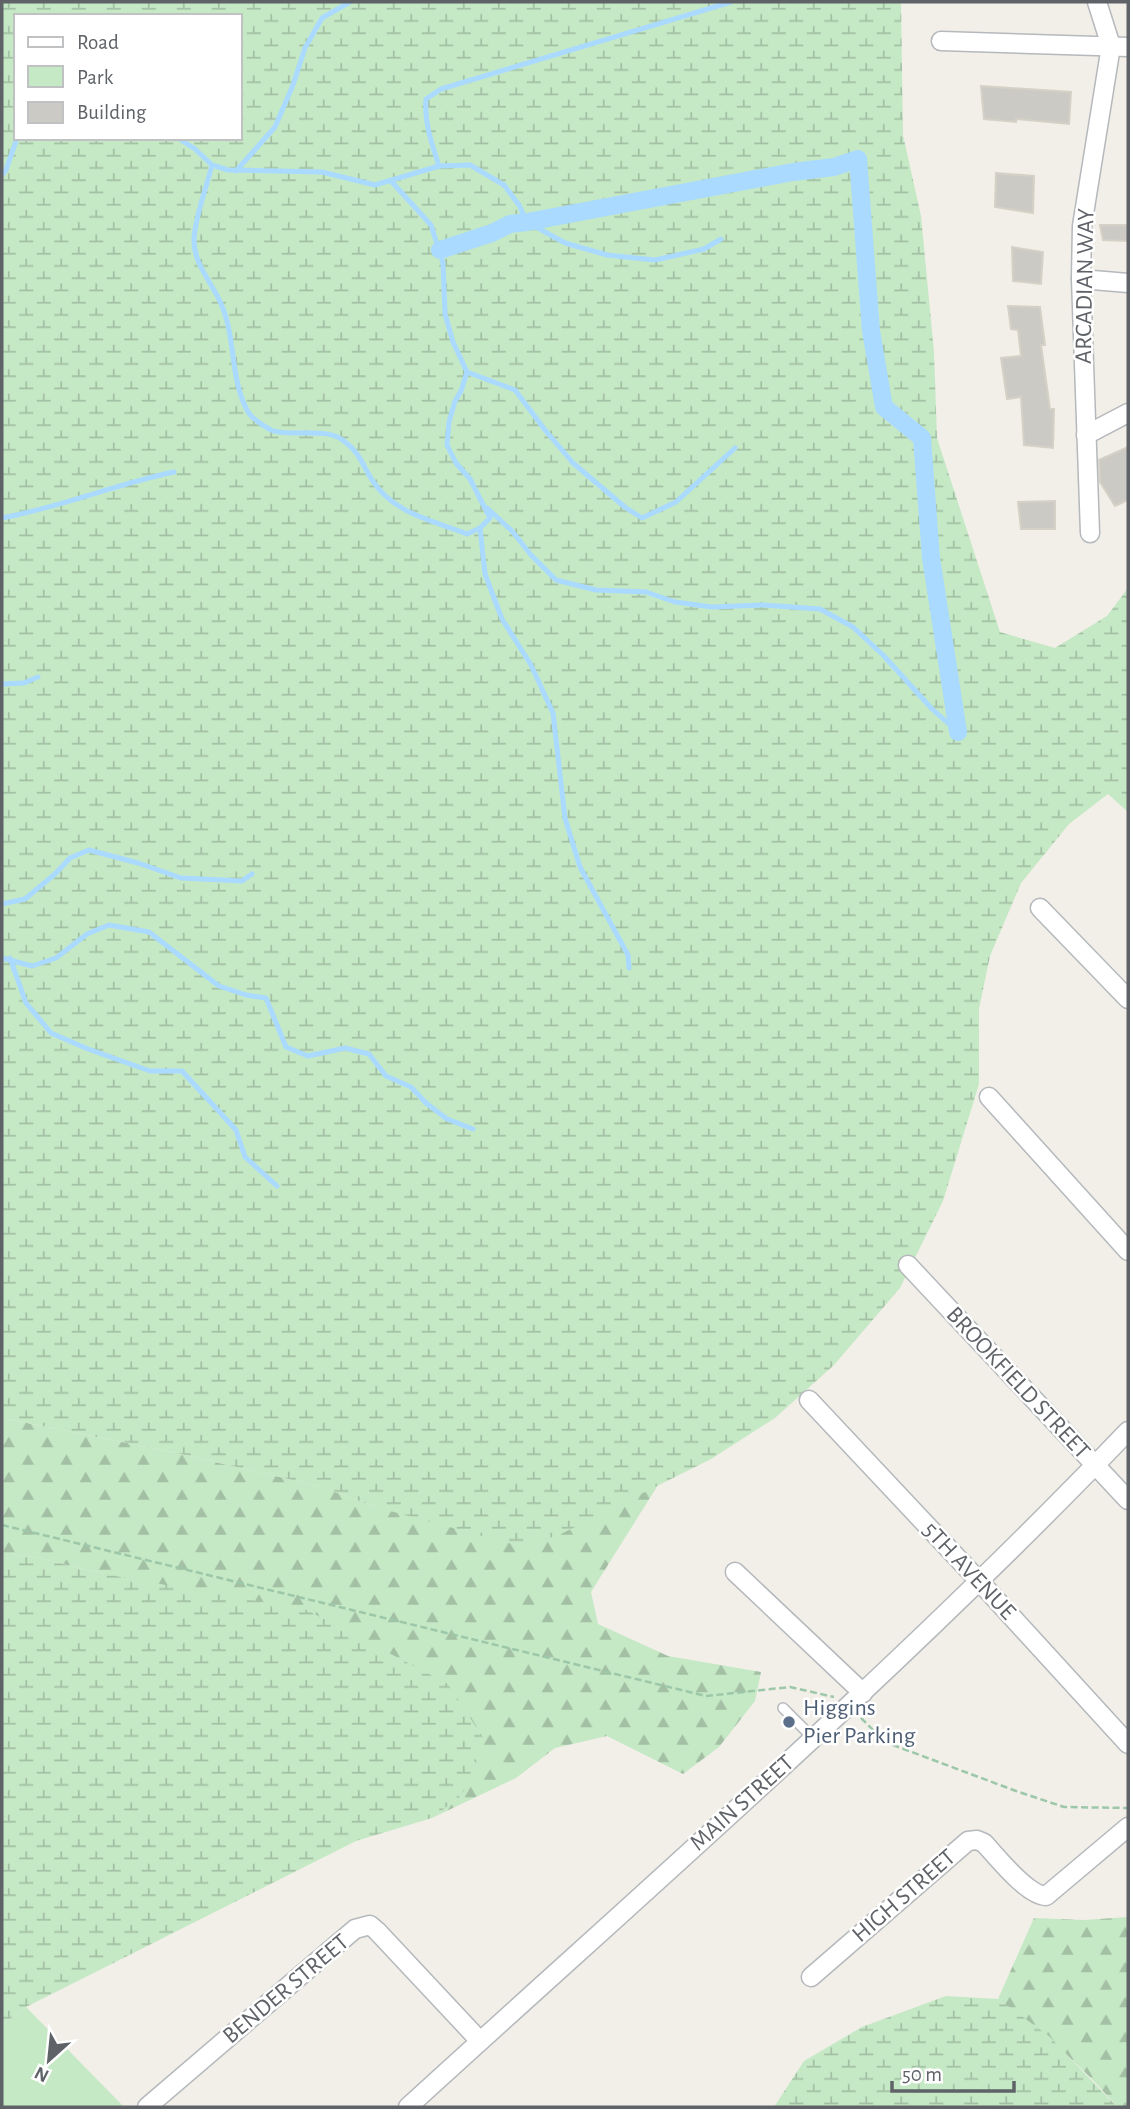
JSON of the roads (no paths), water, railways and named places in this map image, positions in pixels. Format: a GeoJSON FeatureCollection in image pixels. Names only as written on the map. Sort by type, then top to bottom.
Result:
{"type":"FeatureCollection","features":[{"type":"Feature","properties":{"kind":"street","name":"ARCADIAN WAY"},"geometry":{"type":"LineString","coordinates":[[1090,533],[1081,279],[1082,226],[1120,47],[1097,2]]}},
{"type":"Feature","properties":{"kind":"street"},"geometry":{"type":"LineString","coordinates":[[941,41],[1120,47]]}},
{"type":"Feature","properties":{"kind":"street"},"geometry":{"type":"LineString","coordinates":[[1081,279],[1128,283]]}},
{"type":"Feature","properties":{"kind":"street"},"geometry":{"type":"LineString","coordinates":[[1086,435],[1128,413]]}},
{"type":"Feature","properties":{"kind":"street"},"geometry":{"type":"LineString","coordinates":[[1040,908],[1128,999]]}},
{"type":"Feature","properties":{"kind":"street"},"geometry":{"type":"LineString","coordinates":[[989,1097],[1128,1251]]}},
{"type":"Feature","properties":{"kind":"street","name":"BROOKFIELD STREET"},"geometry":{"type":"LineString","coordinates":[[908,1265],[1128,1500]]}},
{"type":"Feature","properties":{"kind":"street","name":"5TH AVENUE"},"geometry":{"type":"LineString","coordinates":[[809,1400],[981,1582],[1128,1744]]}},
{"type":"Feature","properties":{"kind":"street","name":"MAIN STREET"},"geometry":{"type":"LineString","coordinates":[[408,2107],[863,1693],[981,1582],[1128,1431]]}},
{"type":"Feature","properties":{"kind":"street"},"geometry":{"type":"LineString","coordinates":[[735,1572],[863,1693]]}},
{"type":"Feature","properties":{"kind":"street","name":"HIGH STREET"},"geometry":{"type":"LineString","coordinates":[[811,1977],[968,1841],[977,1840],[984,1843],[1028,1887],[1038,1895],[1046,1896],[1128,1827]]}},
{"type":"Feature","properties":{"kind":"street","name":"BENDER STREET"},"geometry":{"type":"LineString","coordinates":[[147,2107],[355,1929],[363,1926],[370,1925],[377,1931],[480,2041]]}},
{"type":"Feature","properties":{"kind":"lane"},"geometry":{"type":"LineString","coordinates":[[783,1708],[813,1738]]}},
{"type":"Feature","properties":{"kind":"waterway"},"geometry":{"type":"LineString","coordinates":[[236,171],[275,127],[305,48],[322,18],[350,2]]}},
{"type":"Feature","properties":{"kind":"waterway"},"geometry":{"type":"LineString","coordinates":[[439,166],[429,133],[426,99],[441,89],[731,2]]}},
{"type":"Feature","properties":{"kind":"waterway"},"geometry":{"type":"LineString","coordinates":[[2,175],[16,140]]}},
{"type":"Feature","properties":{"kind":"waterway"},"geometry":{"type":"LineString","coordinates":[[181,140],[212,165],[228,170],[322,172],[375,185],[439,166],[470,165],[504,185],[519,205],[527,222],[565,243],[607,255],[655,260],[704,249],[721,239]]}},
{"type":"Feature","properties":{"kind":"waterway"},"geometry":{"type":"LineString","coordinates":[[440,250],[492,233],[510,224],[793,172],[834,167],[858,159],[871,331],[884,407],[922,438],[931,558],[958,732]]}},
{"type":"Feature","properties":{"kind":"waterway"},"geometry":{"type":"LineString","coordinates":[[212,165],[197,220],[195,248],[200,265],[222,306],[238,385],[249,413],[271,430],[337,437],[354,450],[372,480],[391,501],[415,514],[467,534],[480,528],[490,518],[470,479],[456,463],[447,445],[449,422],[467,372],[453,342],[445,314],[443,263],[431,225],[391,181]]}},
{"type":"Feature","properties":{"kind":"waterway"},"geometry":{"type":"LineString","coordinates":[[467,372],[515,390],[573,463],[626,508],[642,518],[676,502],[735,448]]}},
{"type":"Feature","properties":{"kind":"waterway"},"geometry":{"type":"LineString","coordinates":[[2,518],[174,472]]}},
{"type":"Feature","properties":{"kind":"waterway"},"geometry":{"type":"LineString","coordinates":[[487,508],[512,531],[556,580],[596,590],[646,592],[675,602],[712,607],[763,605],[820,609],[853,627],[884,656],[932,709],[958,732]]}},
{"type":"Feature","properties":{"kind":"waterway"},"geometry":{"type":"LineString","coordinates":[[480,528],[485,574],[502,619],[531,665],[553,713],[565,818],[580,867],[628,955],[629,968]]}},
{"type":"Feature","properties":{"kind":"waterway"},"geometry":{"type":"LineString","coordinates":[[2,684],[24,683],[38,677]]}},
{"type":"Feature","properties":{"kind":"waterway"},"geometry":{"type":"LineString","coordinates":[[2,904],[25,899],[70,858],[89,850],[181,878],[242,881],[252,874]]}},
{"type":"Feature","properties":{"kind":"waterway"},"geometry":{"type":"LineString","coordinates":[[2,958],[32,966],[56,958],[87,934],[109,925],[149,932],[219,986],[266,998],[286,1047],[308,1056],[345,1048],[369,1054],[386,1076],[411,1087],[447,1119],[473,1129]]}},
{"type":"Feature","properties":{"kind":"waterway"},"geometry":{"type":"LineString","coordinates":[[10,958],[26,1003],[51,1033],[150,1071],[182,1071],[236,1130],[245,1157],[277,1186]]}},
{"type":"Feature","properties":{"kind":"place","name":"Higgins Pier Parking"},"geometry":{"type":"Point","coordinates":[789,1722]}}]}
